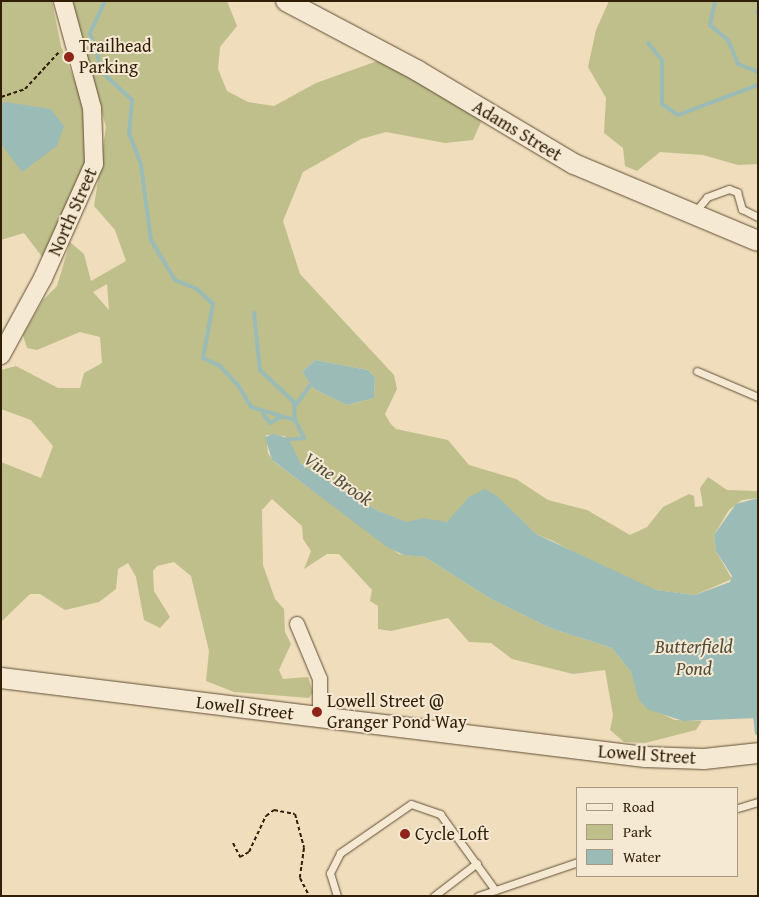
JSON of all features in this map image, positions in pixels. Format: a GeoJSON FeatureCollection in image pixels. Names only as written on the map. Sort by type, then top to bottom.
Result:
{"type":"FeatureCollection","features":[{"type":"Feature","properties":{"kind":"main road","name":"Adams Street"},"geometry":{"type":"LineString","coordinates":[[291,2],[418,71],[574,164],[758,241]]}},
{"type":"Feature","properties":{"kind":"main road","name":"Lowell Street"},"geometry":{"type":"LineString","coordinates":[[1,678],[657,758],[758,753]]}},
{"type":"Feature","properties":{"kind":"street","name":"North Street"},"geometry":{"type":"LineString","coordinates":[[1,355],[43,278],[94,164],[92,108],[63,1]]}},
{"type":"Feature","properties":{"kind":"street"},"geometry":{"type":"LineString","coordinates":[[297,624],[320,679],[320,717]]}},
{"type":"Feature","properties":{"kind":"lane"},"geometry":{"type":"LineString","coordinates":[[694,214],[707,197],[729,189],[736,192],[742,209],[758,217]]}},
{"type":"Feature","properties":{"kind":"lane"},"geometry":{"type":"LineString","coordinates":[[697,371],[758,397]]}},
{"type":"Feature","properties":{"kind":"lane"},"geometry":{"type":"LineString","coordinates":[[739,808],[758,802]]}},
{"type":"Feature","properties":{"kind":"lane"},"geometry":{"type":"LineString","coordinates":[[337,896],[330,873],[340,853],[408,805],[437,812],[477,863],[495,890]]}},
{"type":"Feature","properties":{"kind":"lane"},"geometry":{"type":"LineString","coordinates":[[434,896],[477,863]]}},
{"type":"Feature","properties":{"kind":"lane"},"geometry":{"type":"LineString","coordinates":[[478,896],[576,863]]}},
{"type":"Feature","properties":{"kind":"path"},"geometry":{"type":"LineString","coordinates":[[1,97],[25,89],[72,38]]}},
{"type":"Feature","properties":{"kind":"path"},"geometry":{"type":"LineString","coordinates":[[232,843],[240,857],[249,852],[266,816],[274,810],[295,814],[304,848],[300,878],[309,896]]}},
{"type":"Feature","properties":{"kind":"green space"},"geometry":{"type":"Polygon","coordinates":[[[1,1],[52,1],[61,46],[84,105],[86,166],[43,258],[24,233],[1,240],[1,1]]]}},
{"type":"Feature","properties":{"kind":"green space"},"geometry":{"type":"Polygon","coordinates":[[[72,1],[227,1],[237,26],[220,47],[218,69],[227,91],[248,102],[274,106],[316,83],[380,60],[478,116],[481,122],[473,140],[445,143],[386,132],[361,139],[303,172],[283,221],[300,274],[394,375],[397,389],[385,414],[390,423],[396,429],[448,440],[469,465],[516,479],[548,500],[587,510],[630,535],[647,527],[663,507],[689,494],[694,496],[695,507],[703,506],[700,488],[708,477],[727,490],[758,491],[758,498],[742,500],[729,510],[714,535],[716,551],[732,579],[695,595],[656,590],[634,584],[536,534],[523,536],[512,520],[489,509],[479,514],[466,509],[451,521],[439,523],[455,525],[469,517],[496,520],[511,528],[509,532],[496,528],[505,543],[502,557],[507,573],[501,574],[457,547],[453,536],[420,529],[378,511],[301,464],[285,436],[266,435],[268,453],[274,462],[399,554],[425,557],[491,599],[550,628],[612,648],[631,672],[643,705],[675,720],[702,721],[696,730],[645,743],[624,742],[610,730],[613,715],[605,670],[573,674],[512,659],[491,643],[469,642],[448,618],[391,631],[378,629],[378,606],[370,601],[372,590],[339,554],[327,554],[304,569],[311,551],[303,539],[302,526],[272,499],[262,510],[263,565],[275,599],[284,609],[285,632],[291,644],[279,670],[283,679],[308,677],[313,692],[309,698],[234,692],[206,681],[209,651],[191,576],[174,562],[157,566],[153,571],[154,591],[170,617],[160,628],[144,620],[136,577],[128,563],[118,569],[116,589],[99,602],[65,610],[40,594],[30,594],[1,622],[1,462],[41,478],[53,446],[31,420],[1,409],[1,370],[16,366],[58,388],[80,388],[84,373],[102,363],[100,337],[80,332],[37,350],[27,348],[23,335],[43,300],[57,286],[70,242],[84,254],[91,281],[126,261],[115,230],[94,206],[106,127],[72,1]],[[107,284],[93,292],[109,310],[107,284]],[[315,360],[302,372],[314,389],[347,405],[374,398],[375,377],[368,370],[315,360]]]}},
{"type":"Feature","properties":{"kind":"green space"},"geometry":{"type":"Polygon","coordinates":[[[609,1],[758,1],[758,164],[738,165],[703,155],[660,152],[637,171],[625,166],[623,148],[604,133],[606,98],[588,67],[596,30],[609,1]]]}},
{"type":"Feature","properties":{"kind":"water"},"geometry":{"type":"Polygon","coordinates":[[[5,102],[51,109],[64,126],[57,146],[22,172],[1,144],[1,104],[5,102]]]}},
{"type":"Feature","properties":{"kind":"water"},"geometry":{"type":"Polygon","coordinates":[[[315,360],[368,370],[375,377],[374,398],[347,405],[314,389],[302,372],[315,360]]]}},
{"type":"Feature","properties":{"kind":"water","name":"Butterfield Pond"},"geometry":{"type":"Polygon","coordinates":[[[273,434],[288,438],[301,464],[378,511],[407,522],[423,518],[447,522],[469,497],[485,489],[497,496],[536,534],[656,590],[695,595],[730,582],[732,576],[716,551],[714,535],[736,504],[758,498],[758,718],[683,721],[647,709],[639,700],[631,672],[612,648],[550,628],[491,599],[425,557],[404,555],[387,547],[272,460],[265,437],[273,434]]]}},
{"type":"Feature","properties":{"kind":"waterway","name":"Vine Brook"},"geometry":{"type":"LineString","coordinates":[[105,1],[90,33],[103,73],[132,100],[129,133],[141,165],[151,240],[175,280],[197,289],[213,304],[203,358],[220,366],[238,385],[251,407],[295,420],[304,438],[286,440]]}},
{"type":"Feature","properties":{"kind":"waterway"},"geometry":{"type":"LineString","coordinates":[[715,1],[710,25],[728,40],[738,64],[758,72]]}},
{"type":"Feature","properties":{"kind":"waterway"},"geometry":{"type":"LineString","coordinates":[[648,43],[662,60],[662,104],[678,115],[758,85]]}},
{"type":"Feature","properties":{"kind":"waterway"},"geometry":{"type":"LineString","coordinates":[[254,313],[260,370],[294,402],[295,420]]}},
{"type":"Feature","properties":{"kind":"waterway"},"geometry":{"type":"LineString","coordinates":[[296,405],[310,385]]}},
{"type":"Feature","properties":{"kind":"waterway"},"geometry":{"type":"LineString","coordinates":[[263,414],[270,423],[281,417]]}},
{"type":"Feature","properties":{"kind":"waterway","name":"Vine Brook"},"geometry":{"type":"LineString","coordinates":[[755,715],[757,733]]}},
{"type":"Feature","properties":{"kind":"place","name":"Trailhead Parking"},"geometry":{"type":"Point","coordinates":[69,57]}},
{"type":"Feature","properties":{"kind":"place","name":"Lowell Street @ Granger Pond Way"},"geometry":{"type":"Point","coordinates":[317,712]}},
{"type":"Feature","properties":{"kind":"place","name":"Cycle Loft"},"geometry":{"type":"Point","coordinates":[405,834]}}]}
